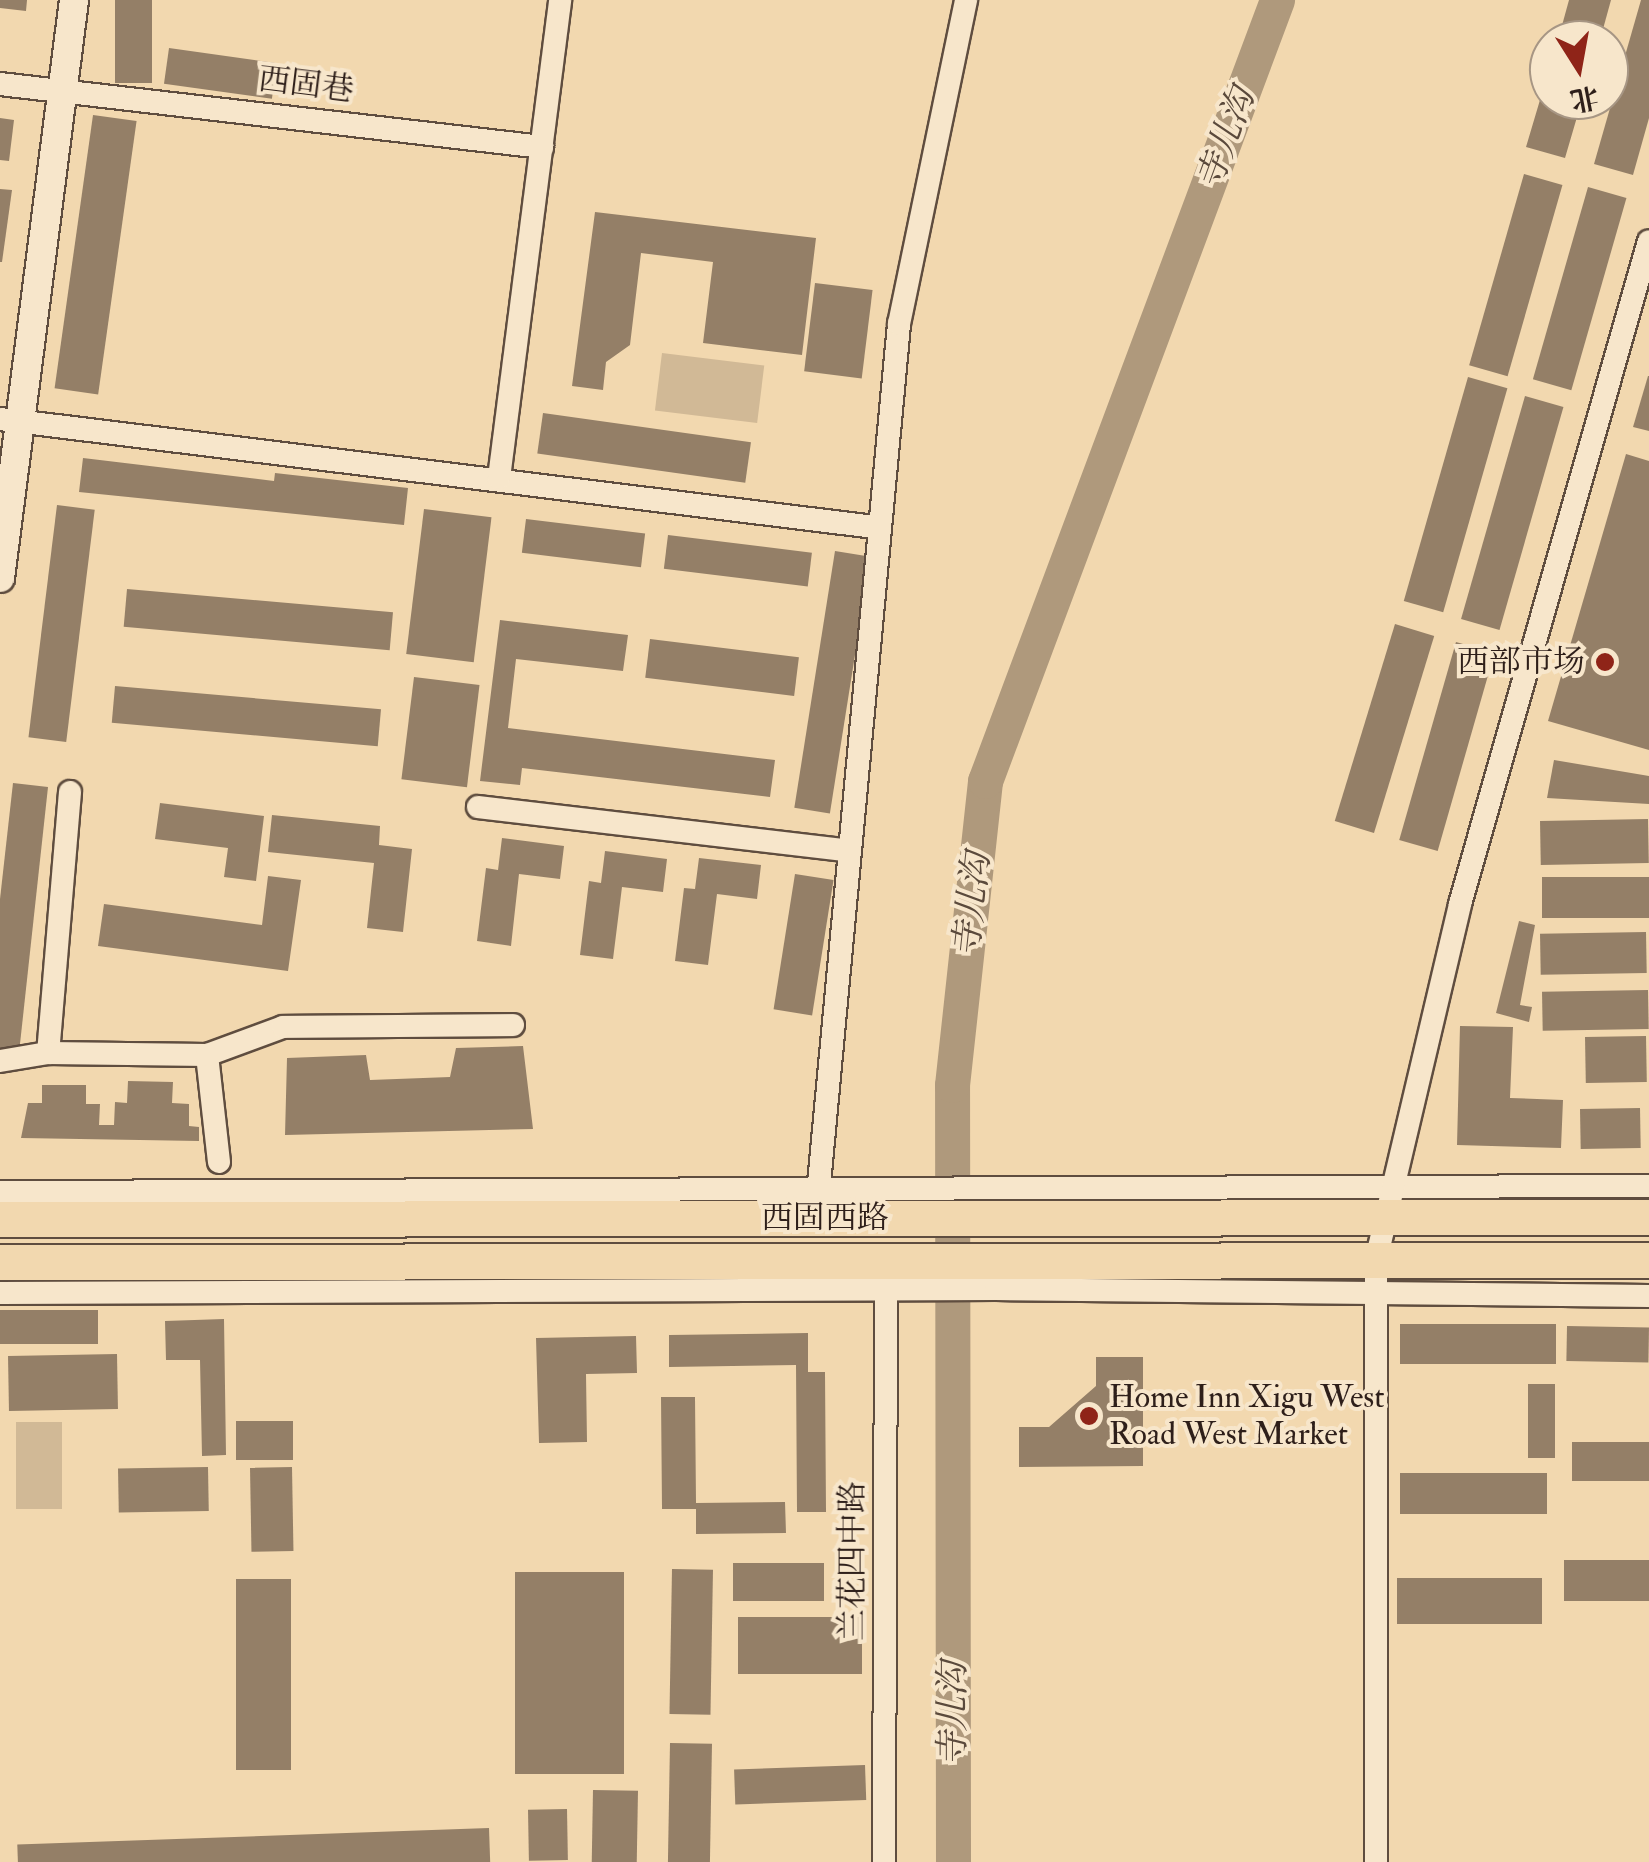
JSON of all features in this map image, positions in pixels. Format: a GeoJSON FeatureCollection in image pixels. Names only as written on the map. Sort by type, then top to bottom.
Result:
{"type":"FeatureCollection","features":[{"type":"Feature","properties":{"kind":"main road","name":"西固西路"},"geometry":{"type":"LineString","coordinates":[[0,1219],[817,1205],[1388,1202],[1649,1217]]}},
{"type":"Feature","properties":{"kind":"main road","name":"西固西路"},"geometry":{"type":"LineString","coordinates":[[0,1262],[897,1276],[1376,1260],[1649,1260]]}},
{"type":"Feature","properties":{"kind":"street"},"geometry":{"type":"LineString","coordinates":[[0,578],[10,420],[74,0]]}},
{"type":"Feature","properties":{"kind":"street"},"geometry":{"type":"LineString","coordinates":[[500,478],[560,0]]}},
{"type":"Feature","properties":{"kind":"street"},"geometry":{"type":"LineString","coordinates":[[0,1192],[817,1205],[875,527],[899,324],[966,0]]}},
{"type":"Feature","properties":{"kind":"street","name":"西固巷"},"geometry":{"type":"LineString","coordinates":[[0,84],[542,147]]}},
{"type":"Feature","properties":{"kind":"street"},"geometry":{"type":"LineString","coordinates":[[1376,1862],[1376,1260],[1460,904],[1649,241]]}},
{"type":"Feature","properties":{"kind":"street"},"geometry":{"type":"LineString","coordinates":[[10,420],[875,527]]}},
{"type":"Feature","properties":{"kind":"street"},"geometry":{"type":"LineString","coordinates":[[48,1053],[70,792]]}},
{"type":"Feature","properties":{"kind":"street"},"geometry":{"type":"LineString","coordinates":[[478,807],[846,850]]}},
{"type":"Feature","properties":{"kind":"street"},"geometry":{"type":"LineString","coordinates":[[0,1060],[48,1053],[207,1055],[283,1027],[513,1026]]}},
{"type":"Feature","properties":{"kind":"street"},"geometry":{"type":"LineString","coordinates":[[207,1055],[219,1162]]}},
{"type":"Feature","properties":{"kind":"street"},"geometry":{"type":"LineString","coordinates":[[1388,1202],[1649,1186]]}},
{"type":"Feature","properties":{"kind":"street"},"geometry":{"type":"LineString","coordinates":[[996,1275],[1376,1296],[1649,1296]]}},
{"type":"Feature","properties":{"kind":"street"},"geometry":{"type":"LineString","coordinates":[[0,1292],[897,1276]]}},
{"type":"Feature","properties":{"kind":"street","name":"兰花四中路"},"geometry":{"type":"LineString","coordinates":[[884,1862],[897,1276]]}},
{"type":"Feature","properties":{"kind":"shaded area"},"geometry":{"type":"Polygon","coordinates":[[[662,353],[764,366],[757,423],[655,411],[662,353]]]}},
{"type":"Feature","properties":{"kind":"shaded area"},"geometry":{"type":"Polygon","coordinates":[[[16,1422],[62,1422],[62,1509],[16,1509],[16,1422]]]}},
{"type":"Feature","properties":{"kind":"building"},"geometry":{"type":"Polygon","coordinates":[[[0,0],[27,0],[26,11],[0,8],[0,0]]]}},
{"type":"Feature","properties":{"kind":"building"},"geometry":{"type":"Polygon","coordinates":[[[115,0],[152,0],[152,83],[115,83],[115,0]]]}},
{"type":"Feature","properties":{"kind":"building"},"geometry":{"type":"Polygon","coordinates":[[[1569,0],[1611,0],[1606,20],[1564,20],[1569,0]]]}},
{"type":"Feature","properties":{"kind":"building"},"geometry":{"type":"Polygon","coordinates":[[[1641,0],[1649,0],[1649,118],[1633,175],[1594,164],[1607,120],[1629,120],[1629,42],[1641,0]]]}},
{"type":"Feature","properties":{"kind":"building"},"geometry":{"type":"Polygon","coordinates":[[[169,48],[277,63],[272,99],[164,84],[169,48]]]}},
{"type":"Feature","properties":{"kind":"building"},"geometry":{"type":"Polygon","coordinates":[[[93,115],[137,121],[98,394],[55,388],[93,115]]]}},
{"type":"Feature","properties":{"kind":"building"},"geometry":{"type":"Polygon","coordinates":[[[0,118],[14,120],[9,161],[0,160],[0,118]]]}},
{"type":"Feature","properties":{"kind":"building"},"geometry":{"type":"Polygon","coordinates":[[[1534,120],[1576,120],[1565,158],[1526,147],[1534,120]]]}},
{"type":"Feature","properties":{"kind":"building"},"geometry":{"type":"Polygon","coordinates":[[[1524,174],[1562,185],[1508,376],[1469,365],[1524,174]]]}},
{"type":"Feature","properties":{"kind":"building"},"geometry":{"type":"Polygon","coordinates":[[[1588,187],[1626,198],[1571,390],[1533,379],[1588,187]]]}},
{"type":"Feature","properties":{"kind":"building"},"geometry":{"type":"Polygon","coordinates":[[[0,189],[12,190],[2,262],[0,262],[0,189]]]}},
{"type":"Feature","properties":{"kind":"building"},"geometry":{"type":"Polygon","coordinates":[[[595,212],[816,238],[802,355],[703,343],[713,262],[641,253],[630,345],[606,362],[603,390],[572,386],[595,212]]]}},
{"type":"Feature","properties":{"kind":"building"},"geometry":{"type":"Polygon","coordinates":[[[815,283],[873,290],[862,378],[804,371],[815,283]]]}},
{"type":"Feature","properties":{"kind":"building"},"geometry":{"type":"Polygon","coordinates":[[[1649,376],[1649,431],[1633,427],[1649,376]]]}},
{"type":"Feature","properties":{"kind":"building"},"geometry":{"type":"Polygon","coordinates":[[[1468,377],[1507,388],[1443,612],[1404,601],[1468,377]]]}},
{"type":"Feature","properties":{"kind":"building"},"geometry":{"type":"Polygon","coordinates":[[[1525,396],[1563,407],[1500,630],[1461,619],[1525,396]]]}},
{"type":"Feature","properties":{"kind":"building"},"geometry":{"type":"Polygon","coordinates":[[[543,413],[751,442],[745,483],[537,454],[543,413]]]}},
{"type":"Feature","properties":{"kind":"building"},"geometry":{"type":"Polygon","coordinates":[[[1626,454],[1649,461],[1649,750],[1548,721],[1626,454]]]}},
{"type":"Feature","properties":{"kind":"building"},"geometry":{"type":"Polygon","coordinates":[[[83,458],[274,481],[275,473],[408,488],[404,525],[79,492],[83,458]]]}},
{"type":"Feature","properties":{"kind":"building"},"geometry":{"type":"Polygon","coordinates":[[[57,505],[95,510],[66,742],[28,737],[57,505]]]}},
{"type":"Feature","properties":{"kind":"building"},"geometry":{"type":"Polygon","coordinates":[[[424,509],[491,517],[474,662],[406,654],[424,509]]]}},
{"type":"Feature","properties":{"kind":"building"},"geometry":{"type":"Polygon","coordinates":[[[526,519],[645,534],[641,567],[522,553],[526,519]]]}},
{"type":"Feature","properties":{"kind":"building"},"geometry":{"type":"Polygon","coordinates":[[[668,535],[812,553],[808,586],[664,569],[668,535]]]}},
{"type":"Feature","properties":{"kind":"building"},"geometry":{"type":"Polygon","coordinates":[[[835,551],[871,557],[830,813],[794,808],[835,551]]]}},
{"type":"Feature","properties":{"kind":"building"},"geometry":{"type":"Polygon","coordinates":[[[127,589],[393,612],[390,650],[124,627],[127,589]]]}},
{"type":"Feature","properties":{"kind":"building"},"geometry":{"type":"Polygon","coordinates":[[[500,620],[628,635],[623,671],[516,659],[508,728],[775,760],[770,797],[522,768],[520,785],[480,781],[500,620]]]}},
{"type":"Feature","properties":{"kind":"building"},"geometry":{"type":"Polygon","coordinates":[[[1395,624],[1434,636],[1374,833],[1335,821],[1395,624]]]}},
{"type":"Feature","properties":{"kind":"building"},"geometry":{"type":"Polygon","coordinates":[[[650,639],[799,657],[794,696],[645,678],[650,639]]]}},
{"type":"Feature","properties":{"kind":"building"},"geometry":{"type":"Polygon","coordinates":[[[1456,642],[1494,653],[1438,851],[1399,840],[1456,642]]]}},
{"type":"Feature","properties":{"kind":"building"},"geometry":{"type":"Polygon","coordinates":[[[414,677],[480,685],[467,787],[401,779],[414,677]]]}},
{"type":"Feature","properties":{"kind":"building"},"geometry":{"type":"Polygon","coordinates":[[[115,686],[381,709],[378,746],[112,723],[115,686]]]}},
{"type":"Feature","properties":{"kind":"building"},"geometry":{"type":"Polygon","coordinates":[[[1554,760],[1649,776],[1649,804],[1547,798],[1554,760]]]}},
{"type":"Feature","properties":{"kind":"building"},"geometry":{"type":"Polygon","coordinates":[[[13,783],[48,787],[19,1053],[0,1051],[0,899],[13,783]]]}},
{"type":"Feature","properties":{"kind":"building"},"geometry":{"type":"Polygon","coordinates":[[[160,803],[264,816],[256,881],[224,877],[228,848],[155,839],[160,803]]]}},
{"type":"Feature","properties":{"kind":"building"},"geometry":{"type":"Polygon","coordinates":[[[272,815],[380,826],[379,845],[412,849],[403,932],[367,928],[374,863],[268,852],[272,815]]]}},
{"type":"Feature","properties":{"kind":"building"},"geometry":{"type":"Polygon","coordinates":[[[1648,819],[1649,863],[1541,865],[1540,821],[1648,819]]]}},
{"type":"Feature","properties":{"kind":"building"},"geometry":{"type":"Polygon","coordinates":[[[502,838],[564,846],[560,879],[519,874],[511,946],[477,941],[486,868],[498,870],[502,838]]]}},
{"type":"Feature","properties":{"kind":"building"},"geometry":{"type":"Polygon","coordinates":[[[605,851],[667,859],[663,892],[622,887],[613,959],[580,955],[589,881],[601,883],[605,851]]]}},
{"type":"Feature","properties":{"kind":"building"},"geometry":{"type":"Polygon","coordinates":[[[699,858],[761,865],[757,899],[717,894],[708,965],[675,961],[684,888],[695,889],[699,858]]]}},
{"type":"Feature","properties":{"kind":"building"},"geometry":{"type":"Polygon","coordinates":[[[795,874],[834,880],[812,1015],[774,1009],[795,874]]]}},
{"type":"Feature","properties":{"kind":"building"},"geometry":{"type":"Polygon","coordinates":[[[268,876],[301,880],[288,971],[98,946],[104,904],[262,925],[268,876]]]}},
{"type":"Feature","properties":{"kind":"building"},"geometry":{"type":"Polygon","coordinates":[[[1542,877],[1649,877],[1649,918],[1542,918],[1542,877]]]}},
{"type":"Feature","properties":{"kind":"building"},"geometry":{"type":"Polygon","coordinates":[[[1519,921],[1535,925],[1520,1005],[1532,1007],[1529,1022],[1496,1013],[1519,921]]]}},
{"type":"Feature","properties":{"kind":"building"},"geometry":{"type":"Polygon","coordinates":[[[1646,932],[1647,973],[1541,975],[1540,934],[1646,932]]]}},
{"type":"Feature","properties":{"kind":"building"},"geometry":{"type":"Polygon","coordinates":[[[1648,990],[1649,1029],[1543,1031],[1542,992],[1648,990]]]}},
{"type":"Feature","properties":{"kind":"building"},"geometry":{"type":"Polygon","coordinates":[[[1460,1026],[1513,1027],[1510,1098],[1563,1100],[1561,1148],[1457,1145],[1460,1026]]]}},
{"type":"Feature","properties":{"kind":"building"},"geometry":{"type":"Polygon","coordinates":[[[1646,1036],[1647,1082],[1586,1083],[1585,1037],[1646,1036]]]}},
{"type":"Feature","properties":{"kind":"building"},"geometry":{"type":"Polygon","coordinates":[[[523,1046],[533,1129],[285,1135],[287,1058],[366,1055],[370,1080],[450,1077],[456,1048],[523,1046]]]}},
{"type":"Feature","properties":{"kind":"building"},"geometry":{"type":"Polygon","coordinates":[[[128,1081],[173,1082],[172,1103],[189,1104],[189,1126],[199,1127],[199,1141],[21,1138],[28,1103],[42,1103],[42,1085],[86,1085],[86,1104],[100,1104],[99,1125],[114,1125],[115,1102],[127,1103],[128,1081]]]}},
{"type":"Feature","properties":{"kind":"building"},"geometry":{"type":"Polygon","coordinates":[[[1640,1108],[1641,1148],[1581,1149],[1580,1109],[1640,1108]]]}},
{"type":"Feature","properties":{"kind":"building"},"geometry":{"type":"Polygon","coordinates":[[[0,1310],[98,1310],[98,1344],[0,1344],[0,1310]]]}},
{"type":"Feature","properties":{"kind":"building"},"geometry":{"type":"Polygon","coordinates":[[[224,1319],[226,1455],[202,1456],[200,1360],[166,1360],[165,1321],[224,1319]]]}},
{"type":"Feature","properties":{"kind":"building"},"geometry":{"type":"Polygon","coordinates":[[[1400,1324],[1556,1324],[1556,1364],[1400,1364],[1400,1324]]]}},
{"type":"Feature","properties":{"kind":"building"},"geometry":{"type":"Polygon","coordinates":[[[1567,1326],[1649,1327],[1648,1362],[1566,1361],[1567,1326]]]}},
{"type":"Feature","properties":{"kind":"building"},"geometry":{"type":"Polygon","coordinates":[[[808,1333],[808,1372],[825,1372],[826,1512],[797,1512],[796,1365],[669,1367],[669,1335],[808,1333]]]}},
{"type":"Feature","properties":{"kind":"building"},"geometry":{"type":"Polygon","coordinates":[[[636,1336],[637,1373],[586,1374],[587,1442],[539,1443],[536,1338],[636,1336]]]}},
{"type":"Feature","properties":{"kind":"building"},"geometry":{"type":"Polygon","coordinates":[[[117,1354],[118,1409],[9,1411],[8,1356],[117,1354]]]}},
{"type":"Feature","properties":{"kind":"building"},"geometry":{"type":"Polygon","coordinates":[[[1096,1357],[1143,1357],[1143,1466],[1019,1467],[1019,1427],[1049,1427],[1096,1386],[1096,1357]]]}},
{"type":"Feature","properties":{"kind":"building"},"geometry":{"type":"Polygon","coordinates":[[[1528,1384],[1555,1384],[1555,1458],[1528,1458],[1528,1384]]]}},
{"type":"Feature","properties":{"kind":"building"},"geometry":{"type":"Polygon","coordinates":[[[661,1397],[695,1397],[696,1503],[785,1502],[786,1533],[696,1534],[696,1509],[662,1509],[661,1397]]]}},
{"type":"Feature","properties":{"kind":"building"},"geometry":{"type":"Polygon","coordinates":[[[236,1421],[293,1421],[293,1460],[236,1460],[236,1421]]]}},
{"type":"Feature","properties":{"kind":"building"},"geometry":{"type":"Polygon","coordinates":[[[1572,1442],[1649,1442],[1649,1481],[1572,1481],[1572,1442]]]}},
{"type":"Feature","properties":{"kind":"building"},"geometry":{"type":"Polygon","coordinates":[[[208,1467],[209,1511],[119,1513],[118,1469],[208,1467]]]}},
{"type":"Feature","properties":{"kind":"building"},"geometry":{"type":"Polygon","coordinates":[[[292,1467],[293,1551],[251,1552],[250,1468],[292,1467]]]}},
{"type":"Feature","properties":{"kind":"building"},"geometry":{"type":"Polygon","coordinates":[[[1400,1473],[1547,1473],[1547,1514],[1400,1514],[1400,1473]]]}},
{"type":"Feature","properties":{"kind":"building"},"geometry":{"type":"Polygon","coordinates":[[[1564,1560],[1649,1560],[1649,1601],[1564,1601],[1564,1560]]]}},
{"type":"Feature","properties":{"kind":"building"},"geometry":{"type":"Polygon","coordinates":[[[733,1563],[824,1563],[824,1601],[733,1601],[733,1563]]]}},
{"type":"Feature","properties":{"kind":"building"},"geometry":{"type":"Polygon","coordinates":[[[672,1569],[713,1570],[710,1715],[669,1714],[672,1569]]]}},
{"type":"Feature","properties":{"kind":"building"},"geometry":{"type":"Polygon","coordinates":[[[515,1572],[624,1572],[624,1774],[515,1774],[515,1572]]]}},
{"type":"Feature","properties":{"kind":"building"},"geometry":{"type":"Polygon","coordinates":[[[1397,1578],[1542,1578],[1542,1624],[1397,1624],[1397,1578]]]}},
{"type":"Feature","properties":{"kind":"building"},"geometry":{"type":"Polygon","coordinates":[[[236,1579],[291,1579],[291,1770],[236,1770],[236,1579]]]}},
{"type":"Feature","properties":{"kind":"building"},"geometry":{"type":"Polygon","coordinates":[[[738,1617],[862,1617],[862,1674],[738,1674],[738,1617]]]}},
{"type":"Feature","properties":{"kind":"building"},"geometry":{"type":"Polygon","coordinates":[[[670,1743],[712,1744],[710,1862],[668,1862],[670,1743]]]}},
{"type":"Feature","properties":{"kind":"building"},"geometry":{"type":"Polygon","coordinates":[[[865,1765],[866,1800],[735,1805],[734,1770],[865,1765]]]}},
{"type":"Feature","properties":{"kind":"building"},"geometry":{"type":"Polygon","coordinates":[[[593,1790],[638,1791],[637,1862],[592,1862],[593,1790]]]}},
{"type":"Feature","properties":{"kind":"building"},"geometry":{"type":"Polygon","coordinates":[[[567,1809],[568,1860],[529,1861],[528,1810],[567,1809]]]}},
{"type":"Feature","properties":{"kind":"building"},"geometry":{"type":"Polygon","coordinates":[[[489,1828],[490,1862],[18,1862],[17,1844],[489,1828]]]}},
{"type":"Feature","properties":{"kind":"waterway","name":"寺儿沟"},"geometry":{"type":"LineString","coordinates":[[953,1862],[952,1085],[985,781],[1277,0]]}},
{"type":"Feature","properties":{"kind":"place","name":"西部市场"},"geometry":{"type":"Point","coordinates":[1605,662]}},
{"type":"Feature","properties":{"kind":"place","name":"Home Inn Xigu West Road West Market"},"geometry":{"type":"Point","coordinates":[1089,1416]}}]}
